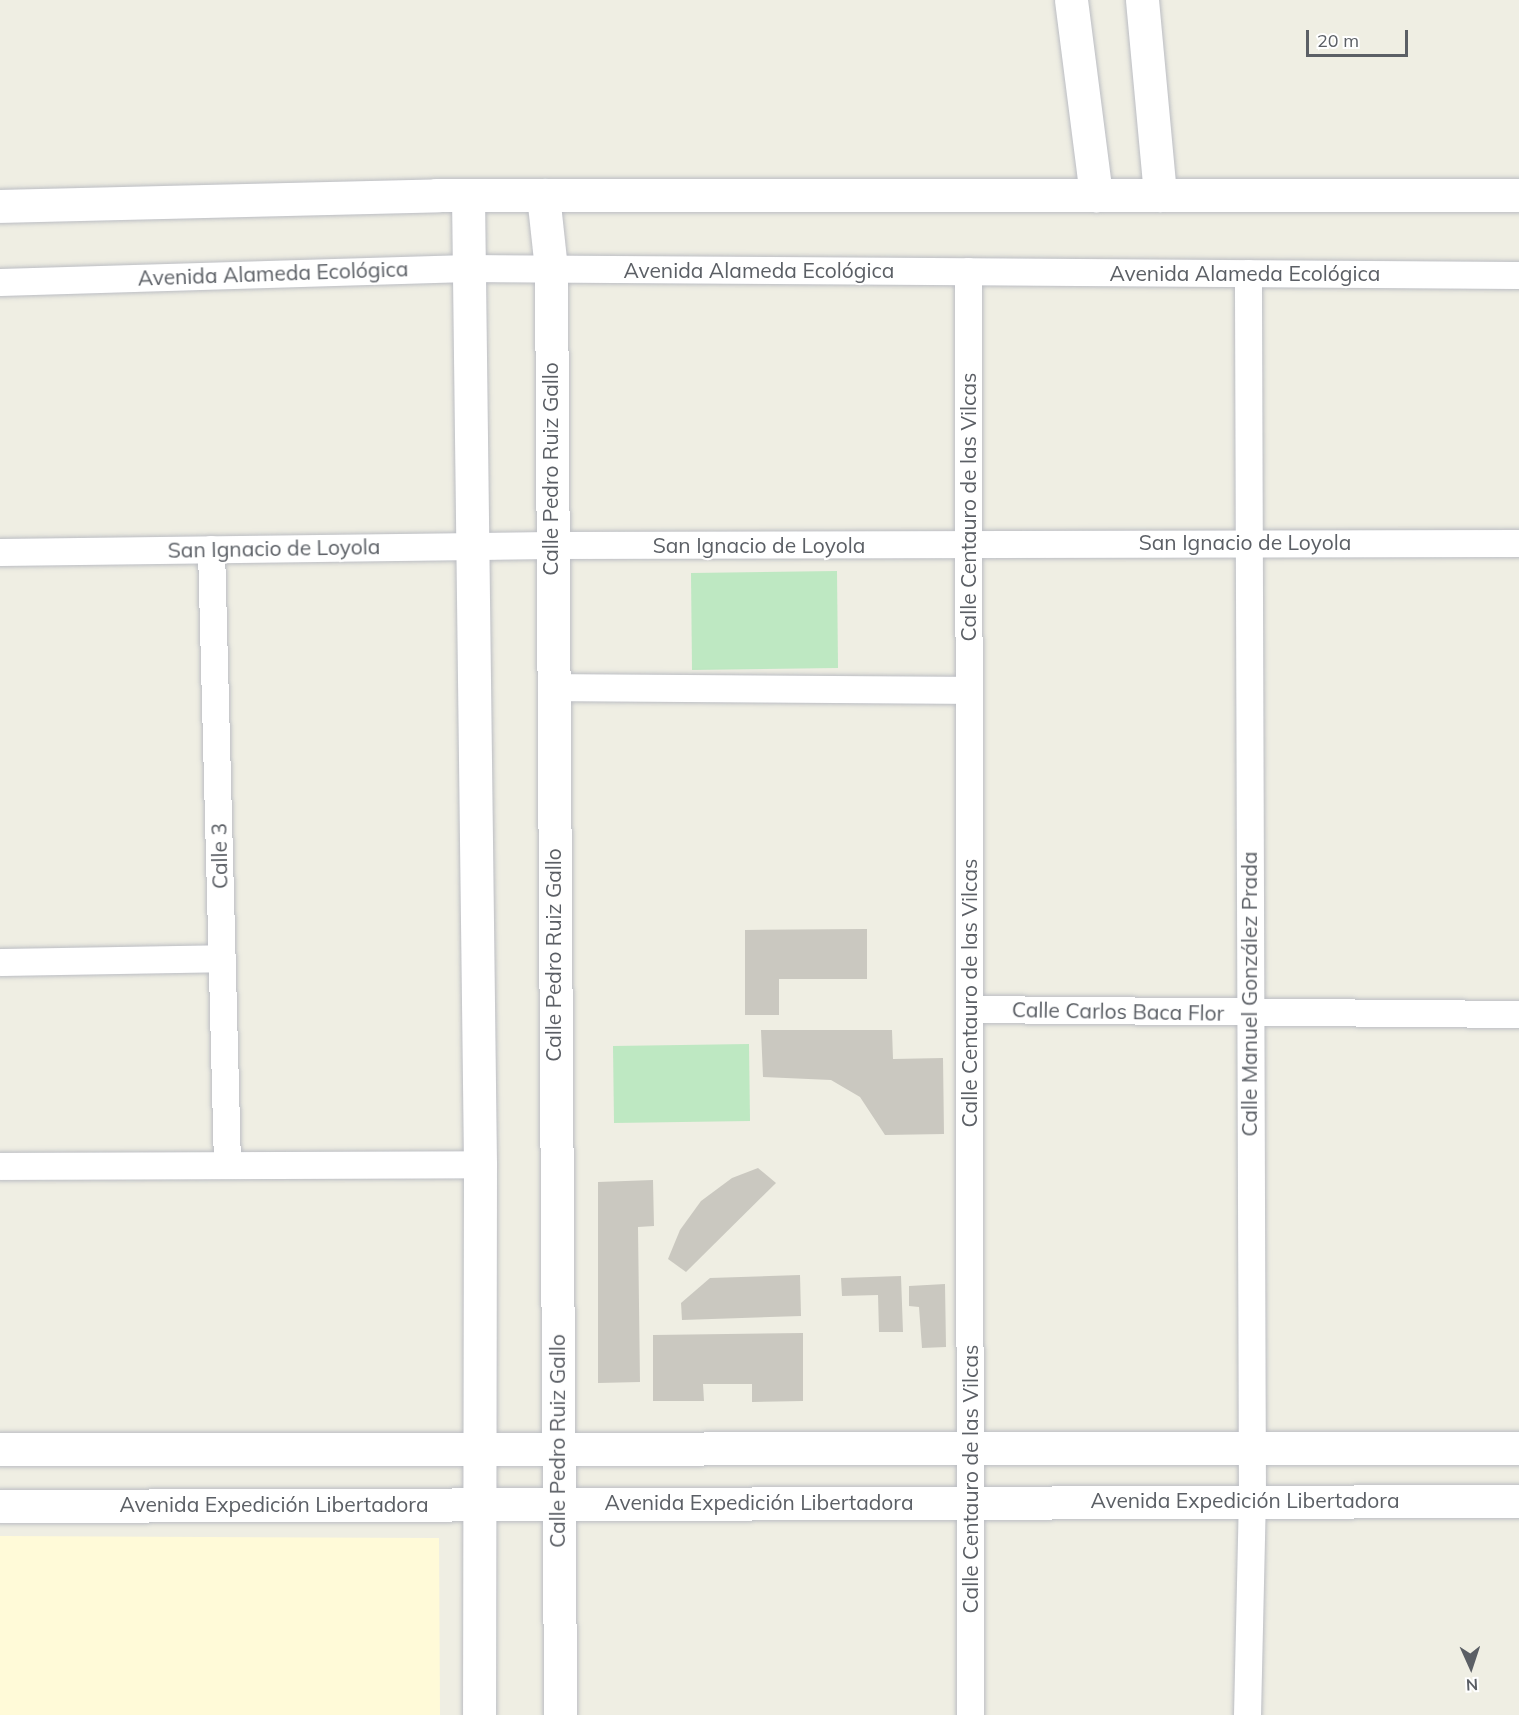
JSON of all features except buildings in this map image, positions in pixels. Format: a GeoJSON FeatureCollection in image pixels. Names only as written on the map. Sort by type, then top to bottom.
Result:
{"type":"FeatureCollection","features":[{"type":"Feature","properties":{"kind":"street"},"geometry":{"type":"LineString","coordinates":[[1071,0],[1096,195]]}},
{"type":"Feature","properties":{"kind":"street"},"geometry":{"type":"LineString","coordinates":[[1142,0],[1160,195]]}},
{"type":"Feature","properties":{"kind":"street"},"geometry":{"type":"LineString","coordinates":[[0,206],[468,195],[1519,195]]}},
{"type":"Feature","properties":{"kind":"street"},"geometry":{"type":"LineString","coordinates":[[468,195],[475,546],[480,1164],[479,1715]]}},
{"type":"Feature","properties":{"kind":"street","name":"Calle Pedro Ruiz Gallo"},"geometry":{"type":"LineString","coordinates":[[543,195],[551,269],[550,545],[560,1715]]}},
{"type":"Feature","properties":{"kind":"street","name":"Avenida Alameda Ecológica"},"geometry":{"type":"LineString","coordinates":[[0,282],[468,268],[1519,275]]}},
{"type":"Feature","properties":{"kind":"street","name":"Calle Centauro de las Vilcas"},"geometry":{"type":"LineString","coordinates":[[968,272],[970,1715]]}},
{"type":"Feature","properties":{"kind":"street","name":"Calle Manuel González Prada"},"geometry":{"type":"LineString","coordinates":[[1247,1715],[1252,1500],[1247,541],[1248,273]]}},
{"type":"Feature","properties":{"kind":"street","name":"San Ignacio de Loyola"},"geometry":{"type":"LineString","coordinates":[[0,552],[550,545],[1247,541],[1519,543]]}},
{"type":"Feature","properties":{"kind":"street","name":"Calle 3"},"geometry":{"type":"LineString","coordinates":[[211,549],[227,1163]]}},
{"type":"Feature","properties":{"kind":"street"},"geometry":{"type":"LineString","coordinates":[[551,687],[968,690]]}},
{"type":"Feature","properties":{"kind":"street"},"geometry":{"type":"LineString","coordinates":[[0,962],[222,958]]}},
{"type":"Feature","properties":{"kind":"street","name":"Calle Carlos Baca Flor"},"geometry":{"type":"LineString","coordinates":[[969,1009],[1519,1014]]}},
{"type":"Feature","properties":{"kind":"street"},"geometry":{"type":"LineString","coordinates":[[0,1166],[227,1163],[480,1164]]}},
{"type":"Feature","properties":{"kind":"street"},"geometry":{"type":"LineString","coordinates":[[0,1449],[479,1446],[1519,1448]]}},
{"type":"Feature","properties":{"kind":"street","name":"Avenida Expedición Libertadora"},"geometry":{"type":"LineString","coordinates":[[0,1506],[557,1502],[1519,1501]]}},
{"type":"Feature","properties":{"kind":"shaded area"},"geometry":{"type":"Polygon","coordinates":[[[0,1536],[439,1538],[440,1715],[0,1715],[0,1536]]]}},
{"type":"Feature","properties":{"kind":"green space"},"geometry":{"type":"Polygon","coordinates":[[[837,571],[838,668],[692,670],[691,573],[837,571]]]}},
{"type":"Feature","properties":{"kind":"green space"},"geometry":{"type":"Polygon","coordinates":[[[749,1044],[750,1121],[614,1123],[613,1046],[749,1044]]]}}]}
